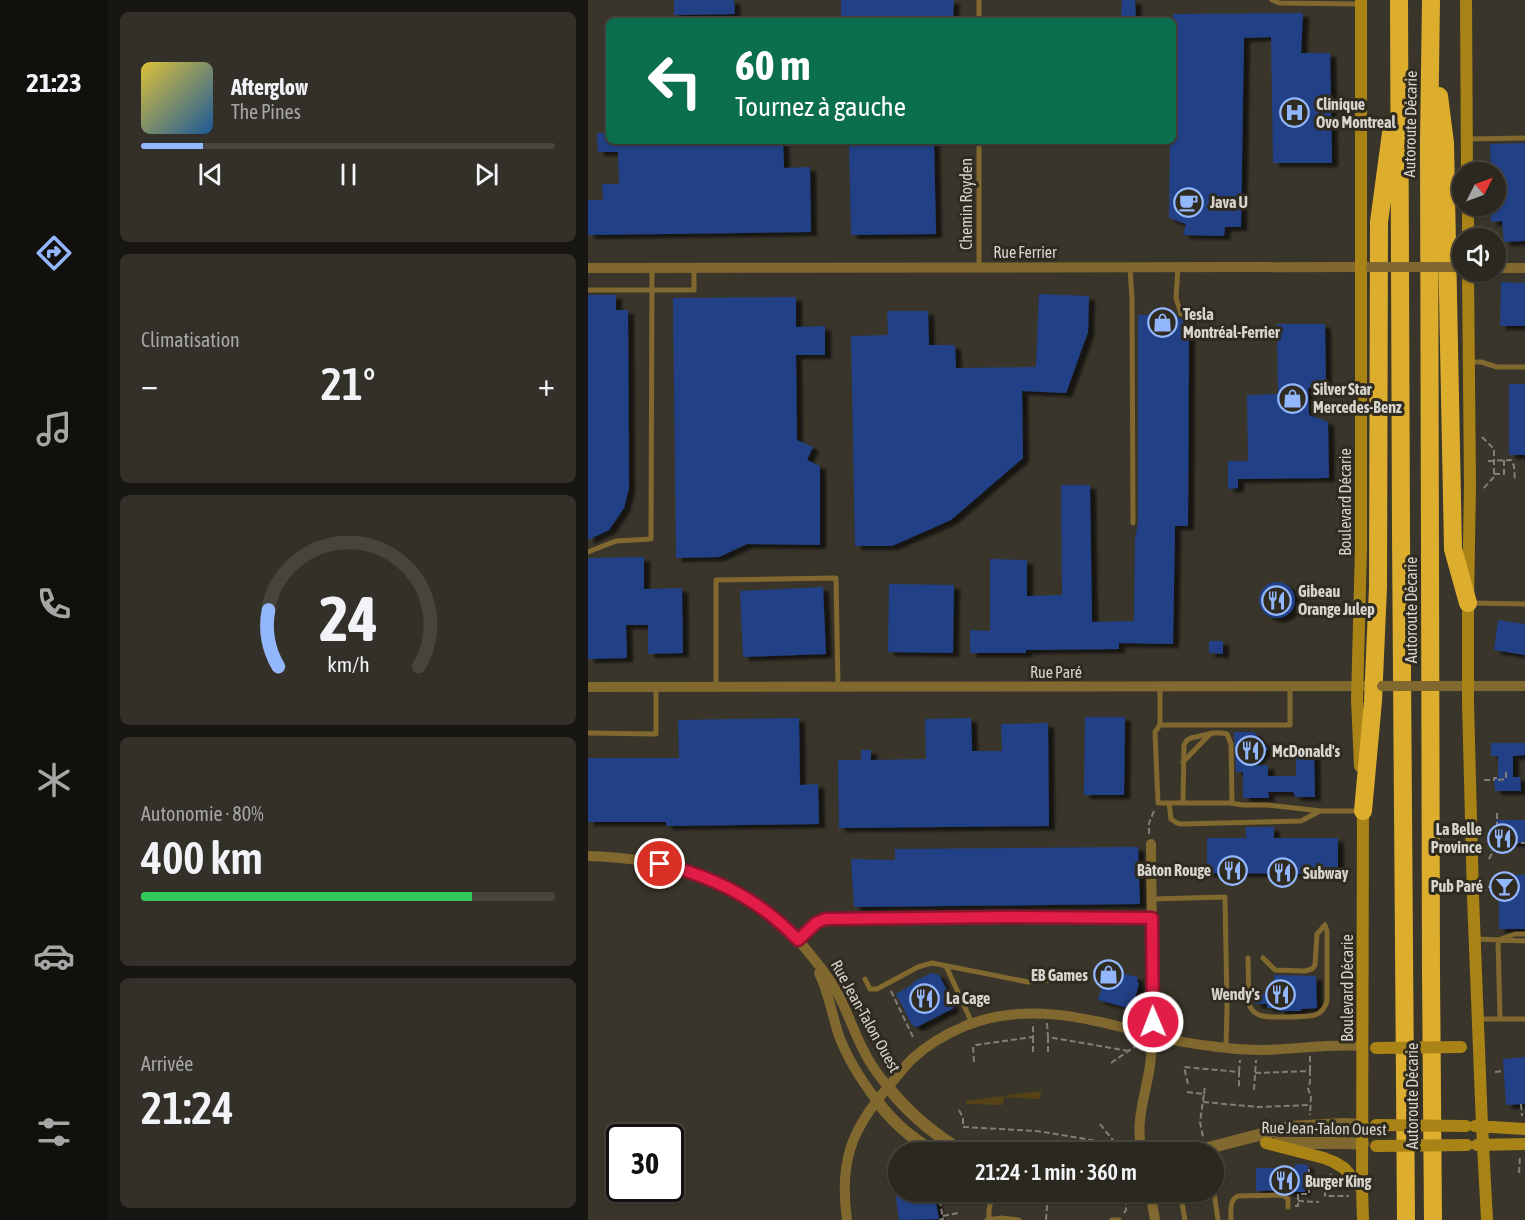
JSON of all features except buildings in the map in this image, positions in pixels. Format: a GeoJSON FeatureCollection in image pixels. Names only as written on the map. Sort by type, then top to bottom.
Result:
{"type":"FeatureCollection","features":[{"type":"Feature","properties":{"kind":"highway","name":"Autoroute Décarie"},"geometry":{"type":"LineString","coordinates":[[1399,0],[1406,1220]]}},
{"type":"Feature","properties":{"kind":"highway","name":"Autoroute Décarie"},"geometry":{"type":"LineString","coordinates":[[1431,0],[1429,155],[1433,1220]]}},
{"type":"Feature","properties":{"kind":"highway"},"geometry":{"type":"LineString","coordinates":[[1432,44],[1445,143],[1453,549],[1468,603]]}},
{"type":"Feature","properties":{"kind":"highway"},"geometry":{"type":"LineString","coordinates":[[1363,811],[1378,577],[1379,222],[1400,63]]}},
{"type":"Feature","properties":{"kind":"main road"},"geometry":{"type":"LineString","coordinates":[[1466,0],[1467,162]]}},
{"type":"Feature","properties":{"kind":"main road","name":"Boulevard Décarie"},"geometry":{"type":"LineString","coordinates":[[1361,2],[1366,267],[1362,538],[1371,686]]}},
{"type":"Feature","properties":{"kind":"main road"},"geometry":{"type":"LineString","coordinates":[[1464,282],[1469,362],[1470,539],[1467,686],[1470,822],[1488,1220]]}},
{"type":"Feature","properties":{"kind":"main road","name":"Boulevard Décarie"},"geometry":{"type":"LineString","coordinates":[[1363,811],[1369,1047],[1363,1125],[1364,1220]]}},
{"type":"Feature","properties":{"kind":"main road"},"geometry":{"type":"LineString","coordinates":[[1369,1047],[1479,1046]]}},
{"type":"Feature","properties":{"kind":"main road","name":"Rue Jean-Talon Ouest"},"geometry":{"type":"LineString","coordinates":[[1363,1125],[1482,1126],[1525,1129]]}},
{"type":"Feature","properties":{"kind":"main road"},"geometry":{"type":"LineString","coordinates":[[1266,1143],[1334,1162],[1344,1168],[1362,1189]]}},
{"type":"Feature","properties":{"kind":"main road","name":"Rue Jean-Talon Ouest"},"geometry":{"type":"LineString","coordinates":[[1363,1144],[1376,1146],[1525,1144]]}},
{"type":"Feature","properties":{"kind":"street"},"geometry":{"type":"LineString","coordinates":[[1506,267],[1525,267]]}},
{"type":"Feature","properties":{"kind":"street","name":"Rue Ferrier"},"geometry":{"type":"LineString","coordinates":[[588,268],[1452,269]]}},
{"type":"Feature","properties":{"kind":"street","name":"Rue Paré"},"geometry":{"type":"LineString","coordinates":[[588,687],[1525,686]]}},
{"type":"Feature","properties":{"kind":"street"},"geometry":{"type":"LineString","coordinates":[[1140,1142],[1140,1118],[1153,1035],[1150,841]]}},
{"type":"Feature","properties":{"kind":"street","name":"Rue Jean-Talon Ouest"},"geometry":{"type":"LineString","coordinates":[[588,856],[641,861],[706,878],[750,900],[777,920],[798,940],[835,987],[865,1054],[888,1087],[919,1121],[948,1142]]}},
{"type":"Feature","properties":{"kind":"street","name":"Rue Jean-Talon Ouest"},"geometry":{"type":"LineString","coordinates":[[798,940],[822,978],[839,1036],[859,1076],[886,1113],[920,1142]]}},
{"type":"Feature","properties":{"kind":"street"},"geometry":{"type":"LineString","coordinates":[[848,1220],[846,1190],[849,1154],[861,1123],[912,1060],[930,1044],[972,1023],[1011,1014],[1056,1013],[1172,1040],[1226,1048],[1259,1050],[1343,1044],[1369,1047]]}},
{"type":"Feature","properties":{"kind":"street","name":"Rue Jean-Talon Ouest"},"geometry":{"type":"LineString","coordinates":[[1224,1144],[1289,1128],[1363,1125]]}},
{"type":"Feature","properties":{"kind":"street","name":"Rue Jean-Talon Ouest"},"geometry":{"type":"LineString","coordinates":[[1230,1143],[1363,1144]]}},
{"type":"Feature","properties":{"kind":"street"},"geometry":{"type":"LineString","coordinates":[[1152,1202],[1155,1220]]}},
{"type":"Feature","properties":{"kind":"lane"},"geometry":{"type":"LineString","coordinates":[[979,0],[979,18]]}},
{"type":"Feature","properties":{"kind":"lane"},"geometry":{"type":"LineString","coordinates":[[1272,0],[1279,3],[1361,2]]}},
{"type":"Feature","properties":{"kind":"lane"},"geometry":{"type":"LineString","coordinates":[[1467,139],[1525,138]]}},
{"type":"Feature","properties":{"kind":"lane","name":"Chemin Royden"},"geometry":{"type":"LineString","coordinates":[[979,144],[979,267]]}},
{"type":"Feature","properties":{"kind":"lane"},"geometry":{"type":"LineString","coordinates":[[1130,267],[1133,523]]}},
{"type":"Feature","properties":{"kind":"lane"},"geometry":{"type":"LineString","coordinates":[[1178,267],[1176,297],[1181,314]]}},
{"type":"Feature","properties":{"kind":"lane"},"geometry":{"type":"LineString","coordinates":[[588,552],[616,541],[651,539],[652,268]]}},
{"type":"Feature","properties":{"kind":"lane"},"geometry":{"type":"LineString","coordinates":[[588,290],[694,290],[694,268]]}},
{"type":"Feature","properties":{"kind":"lane"},"geometry":{"type":"LineString","coordinates":[[1469,362],[1481,362],[1497,367],[1525,367]]}},
{"type":"Feature","properties":{"kind":"lane"},"geometry":{"type":"LineString","coordinates":[[716,687],[716,580],[836,578],[838,687]]}},
{"type":"Feature","properties":{"kind":"lane"},"geometry":{"type":"LineString","coordinates":[[1468,603],[1525,604]]}},
{"type":"Feature","properties":{"kind":"lane"},"geometry":{"type":"LineString","coordinates":[[588,734],[656,734],[656,687]]}},
{"type":"Feature","properties":{"kind":"lane"},"geometry":{"type":"LineString","coordinates":[[1160,687],[1160,725],[1155,732],[1158,803],[1232,803],[1321,811],[1363,811]]}},
{"type":"Feature","properties":{"kind":"lane"},"geometry":{"type":"LineString","coordinates":[[1160,725],[1290,724],[1290,687]]}},
{"type":"Feature","properties":{"kind":"lane"},"geometry":{"type":"LineString","coordinates":[[1183,803],[1184,745],[1187,740],[1200,735],[1222,732],[1227,734],[1231,744],[1232,803]]}},
{"type":"Feature","properties":{"kind":"lane"},"geometry":{"type":"LineString","coordinates":[[1183,762],[1210,734]]}},
{"type":"Feature","properties":{"kind":"lane"},"geometry":{"type":"LineString","coordinates":[[1170,803],[1171,819],[1181,824],[1301,821],[1321,811]]}},
{"type":"Feature","properties":{"kind":"lane"},"geometry":{"type":"LineString","coordinates":[[1152,898],[1225,897],[1226,1048]]}},
{"type":"Feature","properties":{"kind":"lane"},"geometry":{"type":"LineString","coordinates":[[798,940],[816,923],[825,919],[1152,918]]}},
{"type":"Feature","properties":{"kind":"lane"},"geometry":{"type":"LineString","coordinates":[[1248,958],[1249,1005],[1256,1014],[1263,1017],[1313,1016],[1320,1012],[1327,1001],[1327,930],[1324,926],[1317,934],[1315,965],[1312,969],[1305,971],[1275,970],[1263,958]]}},
{"type":"Feature","properties":{"kind":"lane"},"geometry":{"type":"LineString","coordinates":[[1498,940],[1515,934],[1525,934]]}},
{"type":"Feature","properties":{"kind":"lane"},"geometry":{"type":"LineString","coordinates":[[1475,939],[1525,941]]}},
{"type":"Feature","properties":{"kind":"lane"},"geometry":{"type":"LineString","coordinates":[[1498,940],[1500,1018]]}},
{"type":"Feature","properties":{"kind":"lane"},"geometry":{"type":"LineString","coordinates":[[865,979],[870,989],[877,988],[918,967],[932,963],[1028,982],[1084,978]]}},
{"type":"Feature","properties":{"kind":"lane"},"geometry":{"type":"LineString","coordinates":[[946,966],[972,1023]]}},
{"type":"Feature","properties":{"kind":"lane"},"geometry":{"type":"LineString","coordinates":[[1478,1019],[1525,1019]]}},
{"type":"Feature","properties":{"kind":"lane"},"geometry":{"type":"LineString","coordinates":[[1185,1220],[1182,1203],[1189,1198],[1214,1192],[1218,1220]]}},
{"type":"Feature","properties":{"kind":"lane"},"geometry":{"type":"LineString","coordinates":[[1231,1220],[1232,1201],[1238,1196],[1283,1195],[1291,1206]]}},
{"type":"Feature","properties":{"kind":"lane"},"geometry":{"type":"LineString","coordinates":[[991,1202],[988,1220],[1001,1218],[1019,1220]]}},
{"type":"Feature","properties":{"kind":"lane"},"geometry":{"type":"LineString","coordinates":[[1112,1220],[1119,1220]]}},
{"type":"Feature","properties":{"kind":"path"},"geometry":{"type":"LineString","coordinates":[[1482,438],[1494,449],[1494,477],[1483,489]]}},
{"type":"Feature","properties":{"kind":"path"},"geometry":{"type":"LineString","coordinates":[[1494,474],[1504,474],[1504,460]]}},
{"type":"Feature","properties":{"kind":"path"},"geometry":{"type":"LineString","coordinates":[[1488,461],[1511,460],[1514,466],[1515,481]]}},
{"type":"Feature","properties":{"kind":"path"},"geometry":{"type":"LineString","coordinates":[[1484,780],[1494,780],[1494,777],[1498,780],[1506,779],[1506,769]]}},
{"type":"Feature","properties":{"kind":"path"},"geometry":{"type":"LineString","coordinates":[[1150,841],[1149,823],[1158,803]]}},
{"type":"Feature","properties":{"kind":"path"},"geometry":{"type":"LineString","coordinates":[[1489,859],[1497,843],[1497,813]]}},
{"type":"Feature","properties":{"kind":"path"},"geometry":{"type":"LineString","coordinates":[[1497,843],[1525,843]]}},
{"type":"Feature","properties":{"kind":"path"},"geometry":{"type":"LineString","coordinates":[[1488,887],[1500,886]]}},
{"type":"Feature","properties":{"kind":"path"},"geometry":{"type":"LineString","coordinates":[[887,983],[913,1037]]}},
{"type":"Feature","properties":{"kind":"path"},"geometry":{"type":"LineString","coordinates":[[1033,1023],[1033,1053]]}},
{"type":"Feature","properties":{"kind":"path"},"geometry":{"type":"LineString","coordinates":[[1047,1024],[1048,1053]]}},
{"type":"Feature","properties":{"kind":"path"},"geometry":{"type":"LineString","coordinates":[[974,1062],[973,1047],[976,1045],[1033,1037]]}},
{"type":"Feature","properties":{"kind":"path"},"geometry":{"type":"LineString","coordinates":[[1048,1037],[1129,1051]]}},
{"type":"Feature","properties":{"kind":"path"},"geometry":{"type":"LineString","coordinates":[[1111,1063],[1137,1045]]}},
{"type":"Feature","properties":{"kind":"path"},"geometry":{"type":"LineString","coordinates":[[1239,1089],[1240,1059]]}},
{"type":"Feature","properties":{"kind":"path"},"geometry":{"type":"LineString","coordinates":[[1310,1059],[1308,1089],[1311,1096],[1310,1118]]}},
{"type":"Feature","properties":{"kind":"path"},"geometry":{"type":"LineString","coordinates":[[1254,1090],[1256,1060]]}},
{"type":"Feature","properties":{"kind":"path"},"geometry":{"type":"LineString","coordinates":[[1188,1084],[1184,1067],[1239,1072]]}},
{"type":"Feature","properties":{"kind":"path"},"geometry":{"type":"LineString","coordinates":[[1255,1073],[1310,1071]]}},
{"type":"Feature","properties":{"kind":"path"},"geometry":{"type":"LineString","coordinates":[[1495,1071],[1504,1071]]}},
{"type":"Feature","properties":{"kind":"path"},"geometry":{"type":"LineString","coordinates":[[1203,1134],[1200,1122],[1205,1085]]}},
{"type":"Feature","properties":{"kind":"path"},"geometry":{"type":"LineString","coordinates":[[1187,1092],[1204,1094]]}},
{"type":"Feature","properties":{"kind":"path"},"geometry":{"type":"LineString","coordinates":[[1203,1102],[1258,1107],[1311,1105]]}},
{"type":"Feature","properties":{"kind":"path"},"geometry":{"type":"LineString","coordinates":[[1522,1106],[1522,1116]]}},
{"type":"Feature","properties":{"kind":"path"},"geometry":{"type":"LineString","coordinates":[[959,1110],[963,1118],[963,1127],[959,1132]]}},
{"type":"Feature","properties":{"kind":"path"},"geometry":{"type":"LineString","coordinates":[[1100,1124],[1114,1142]]}},
{"type":"Feature","properties":{"kind":"path"},"geometry":{"type":"LineString","coordinates":[[963,1127],[1037,1131],[1104,1142]]}},
{"type":"Feature","properties":{"kind":"path"},"geometry":{"type":"LineString","coordinates":[[1520,1157],[1520,1173]]}},
{"type":"Feature","properties":{"kind":"path"},"geometry":{"type":"LineString","coordinates":[[1291,1206],[1298,1206],[1298,1194],[1309,1194],[1309,1160]]}},
{"type":"Feature","properties":{"kind":"path"},"geometry":{"type":"LineString","coordinates":[[1325,1196],[1325,1187],[1334,1170]]}},
{"type":"Feature","properties":{"kind":"path"},"geometry":{"type":"LineString","coordinates":[[1309,1186],[1325,1187]]}},
{"type":"Feature","properties":{"kind":"path"},"geometry":{"type":"LineString","coordinates":[[1320,1196],[1349,1196]]}},
{"type":"Feature","properties":{"kind":"path"},"geometry":{"type":"LineString","coordinates":[[1298,1201],[1319,1202]]}},
{"type":"Feature","properties":{"kind":"path"},"geometry":{"type":"LineString","coordinates":[[940,1202],[942,1219],[958,1213]]}},
{"type":"Feature","properties":{"kind":"path"},"geometry":{"type":"LineString","coordinates":[[1046,1220],[1047,1202]]}},
{"type":"Feature","properties":{"kind":"path"},"geometry":{"type":"LineString","coordinates":[[1126,1202],[1126,1210]]}},
{"type":"Feature","properties":{"kind":"shaded area"},"geometry":{"type":"Polygon","coordinates":[[[1041,1091],[1040,1099],[1004,1097],[1003,1105],[966,1104],[966,1101],[1041,1091]]]}},
{"type":"Feature","properties":{"kind":"place","name":"Clinique Ovo Montreal"},"geometry":{"type":"Point","coordinates":[1295,113]}},
{"type":"Feature","properties":{"kind":"place","name":"Java U"},"geometry":{"type":"Point","coordinates":[1189,202]}},
{"type":"Feature","properties":{"kind":"place","name":"Tesla Montréal-Ferrier"},"geometry":{"type":"Point","coordinates":[1162,323]}},
{"type":"Feature","properties":{"kind":"place","name":"Silver Star Mercedes-Benz"},"geometry":{"type":"Point","coordinates":[1292,398]}},
{"type":"Feature","properties":{"kind":"place","name":"Gibeau Orange Julep"},"geometry":{"type":"Point","coordinates":[1277,600]}},
{"type":"Feature","properties":{"kind":"place","name":"McDonald's"},"geometry":{"type":"Point","coordinates":[1251,751]}},
{"type":"Feature","properties":{"kind":"place","name":"La Belle Province"},"geometry":{"type":"Point","coordinates":[1503,838]}},
{"type":"Feature","properties":{"kind":"place","name":"Bâton Rouge"},"geometry":{"type":"Point","coordinates":[1232,870]}},
{"type":"Feature","properties":{"kind":"place","name":"Subway"},"geometry":{"type":"Point","coordinates":[1282,873]}},
{"type":"Feature","properties":{"kind":"place","name":"Pub Paré"},"geometry":{"type":"Point","coordinates":[1504,886]}},
{"type":"Feature","properties":{"kind":"place","name":"EB Games"},"geometry":{"type":"Point","coordinates":[1109,975]}},
{"type":"Feature","properties":{"kind":"place","name":"Wendy's"},"geometry":{"type":"Point","coordinates":[1281,994]}},
{"type":"Feature","properties":{"kind":"place","name":"La Cage"},"geometry":{"type":"Point","coordinates":[925,998]}},
{"type":"Feature","properties":{"kind":"place","name":"Burger King"},"geometry":{"type":"Point","coordinates":[1284,1181]}},
{"type":"Feature","properties":{"kind":"route"},"geometry":{"type":"LineString","coordinates":[[660,864],[706,878],[731,889],[750,900],[798,940],[816,923],[825,919],[1152,918],[1153,1022]]}}]}
